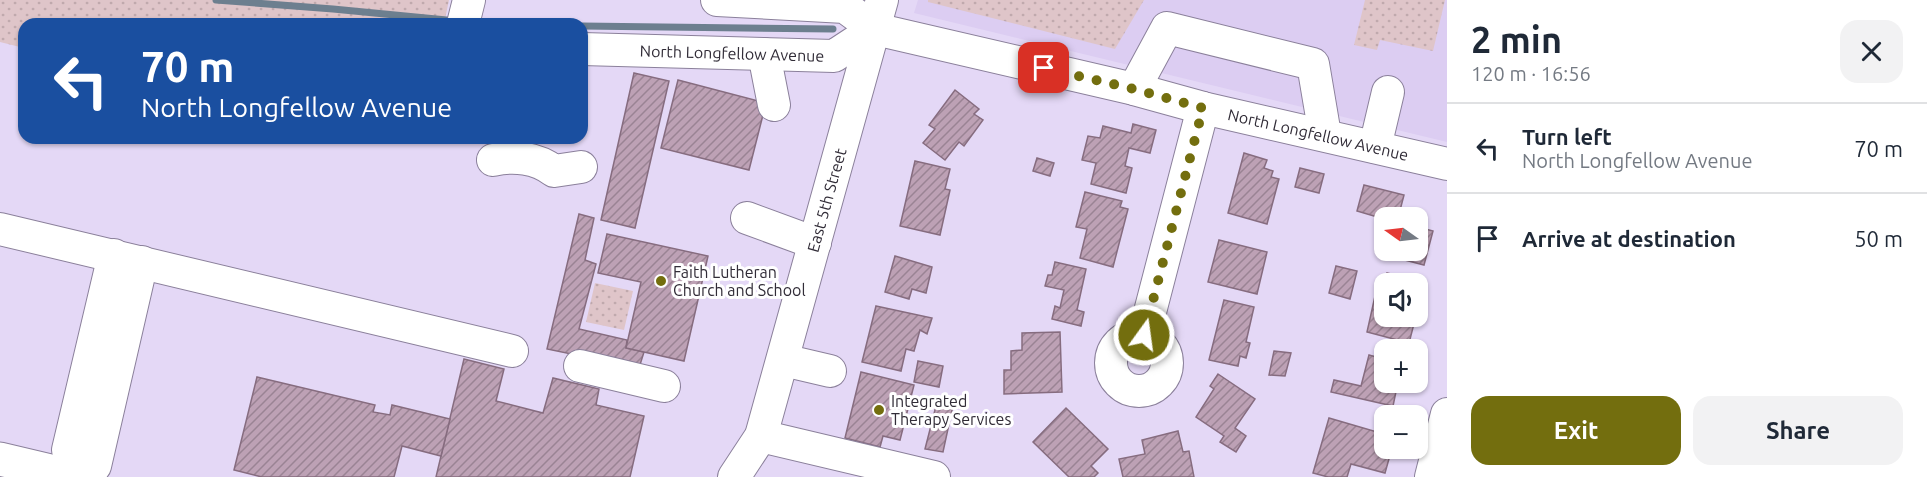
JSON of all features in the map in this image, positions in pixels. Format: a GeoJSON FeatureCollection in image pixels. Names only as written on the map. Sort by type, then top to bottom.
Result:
{"type":"FeatureCollection","features":[{"type":"Feature","properties":{"kind":"main road"},"geometry":{"type":"LineString","coordinates":[[0,459],[76,477]]}},
{"type":"Feature","properties":{"kind":"street"},"geometry":{"type":"LineString","coordinates":[[464,18],[469,0]]}},
{"type":"Feature","properties":{"kind":"street","name":"North Longfellow Avenue"},"geometry":{"type":"LineString","coordinates":[[717,0],[845,7],[878,14],[1203,108],[1447,164]]}},
{"type":"Feature","properties":{"kind":"street","name":"North Longfellow Avenue"},"geometry":{"type":"LineString","coordinates":[[588,49],[834,56],[878,14]]}},
{"type":"Feature","properties":{"kind":"street","name":"East 5th Street"},"geometry":{"type":"LineString","coordinates":[[734,477],[761,436],[878,14]]}},
{"type":"Feature","properties":{"kind":"street"},"geometry":{"type":"LineString","coordinates":[[1134,89],[1167,28],[1313,64],[1325,135]]}},
{"type":"Feature","properties":{"kind":"street"},"geometry":{"type":"LineString","coordinates":[[764,54],[774,105]]}},
{"type":"Feature","properties":{"kind":"street"},"geometry":{"type":"LineString","coordinates":[[1375,147],[1388,92]]}},
{"type":"Feature","properties":{"kind":"street"},"geometry":{"type":"LineString","coordinates":[[1144,335],[1203,108]]}},
{"type":"Feature","properties":{"kind":"street"},"geometry":{"type":"LineString","coordinates":[[494,160],[511,156],[546,164],[554,171],[581,168]]}},
{"type":"Feature","properties":{"kind":"street"},"geometry":{"type":"LineString","coordinates":[[747,218],[815,243]]}},
{"type":"Feature","properties":{"kind":"street"},"geometry":{"type":"LineString","coordinates":[[0,229],[512,351]]}},
{"type":"Feature","properties":{"kind":"street"},"geometry":{"type":"LineString","coordinates":[[83,477],[68,450],[128,259]]}},
{"type":"Feature","properties":{"kind":"street"},"geometry":{"type":"LineString","coordinates":[[783,360],[830,371]]}},
{"type":"Feature","properties":{"kind":"street"},"geometry":{"type":"LineString","coordinates":[[580,366],[664,386]]}},
{"type":"Feature","properties":{"kind":"street"},"geometry":{"type":"LineString","coordinates":[[1437,474],[1447,414]]}},
{"type":"Feature","properties":{"kind":"street"},"geometry":{"type":"LineString","coordinates":[[761,436],[934,477]]}},
{"type":"Feature","properties":{"kind":"street","name":"East 5th Street"},"geometry":{"type":"LineString","coordinates":[[761,436],[764,477]]}},
{"type":"Feature","properties":{"kind":"shaded area"},"geometry":{"type":"Polygon","coordinates":[[[0,0],[449,0],[445,18],[18,18],[18,46],[0,42],[0,0]]]}},
{"type":"Feature","properties":{"kind":"shaded area"},"geometry":{"type":"Polygon","coordinates":[[[918,0],[1447,0],[1447,142],[914,13],[918,0]]]}},
{"type":"Feature","properties":{"kind":"shaded area"},"geometry":{"type":"Polygon","coordinates":[[[928,0],[1144,0],[1115,49],[928,2],[928,0]]]}},
{"type":"Feature","properties":{"kind":"shaded area"},"geometry":{"type":"Polygon","coordinates":[[[1365,0],[1445,0],[1433,51],[1380,40],[1377,50],[1354,45],[1365,0]]]}},
{"type":"Feature","properties":{"kind":"shaded area"},"geometry":{"type":"Polygon","coordinates":[[[595,283],[633,291],[624,330],[586,322],[595,283]]]}},
{"type":"Feature","properties":{"kind":"building"},"geometry":{"type":"Polygon","coordinates":[[[634,73],[669,81],[635,228],[601,220],[634,73]]]}},
{"type":"Feature","properties":{"kind":"building"},"geometry":{"type":"Polygon","coordinates":[[[678,80],[766,103],[749,170],[661,148],[678,80]]]}},
{"type":"Feature","properties":{"kind":"building"},"geometry":{"type":"Polygon","coordinates":[[[955,90],[979,109],[974,114],[983,120],[964,146],[959,142],[945,160],[923,143],[935,129],[929,125],[955,90]]]}},
{"type":"Feature","properties":{"kind":"building"},"geometry":{"type":"Polygon","coordinates":[[[1133,124],[1156,130],[1150,153],[1129,148],[1125,166],[1132,168],[1126,193],[1091,184],[1096,163],[1082,160],[1088,136],[1100,138],[1103,126],[1131,133],[1133,124]]]}},
{"type":"Feature","properties":{"kind":"building"},"geometry":{"type":"Polygon","coordinates":[[[1244,153],[1267,160],[1264,168],[1273,171],[1271,177],[1279,179],[1267,224],[1228,213],[1244,153]]]}},
{"type":"Feature","properties":{"kind":"building"},"geometry":{"type":"Polygon","coordinates":[[[1037,158],[1054,163],[1050,176],[1033,171],[1037,158]]]}},
{"type":"Feature","properties":{"kind":"building"},"geometry":{"type":"Polygon","coordinates":[[[915,161],[950,169],[945,189],[950,190],[940,235],[900,226],[915,161]]]}},
{"type":"Feature","properties":{"kind":"building"},"geometry":{"type":"Polygon","coordinates":[[[1300,168],[1324,174],[1319,193],[1295,187],[1300,168]]]}},
{"type":"Feature","properties":{"kind":"building"},"geometry":{"type":"Polygon","coordinates":[[[1364,185],[1404,195],[1401,207],[1374,207],[1374,216],[1357,211],[1364,185]]]}},
{"type":"Feature","properties":{"kind":"building"},"geometry":{"type":"Polygon","coordinates":[[[1085,192],[1122,201],[1120,207],[1128,209],[1113,267],[1080,258],[1087,229],[1076,227],[1085,192]]]}},
{"type":"Feature","properties":{"kind":"building"},"geometry":{"type":"Polygon","coordinates":[[[579,214],[594,218],[585,260],[596,264],[579,329],[627,340],[626,348],[644,352],[639,368],[547,349],[579,214]]]}},
{"type":"Feature","properties":{"kind":"building"},"geometry":{"type":"Polygon","coordinates":[[[1428,230],[1433,231],[1428,250],[1428,230]]]}},
{"type":"Feature","properties":{"kind":"building","name":"Faith Lutheran Church and School"},"geometry":{"type":"Polygon","coordinates":[[[607,234],[708,256],[684,361],[626,348],[641,282],[598,273],[607,234]]]}},
{"type":"Feature","properties":{"kind":"building"},"geometry":{"type":"Polygon","coordinates":[[[1219,240],[1267,252],[1257,294],[1208,282],[1219,240]]]}},
{"type":"Feature","properties":{"kind":"building"},"geometry":{"type":"Polygon","coordinates":[[[895,256],[932,267],[926,293],[912,289],[909,299],[885,292],[895,256]]]}},
{"type":"Feature","properties":{"kind":"building"},"geometry":{"type":"Polygon","coordinates":[[[1409,261],[1425,261],[1424,265],[1409,261]]]}},
{"type":"Feature","properties":{"kind":"building"},"geometry":{"type":"Polygon","coordinates":[[[1055,262],[1086,269],[1077,310],[1084,312],[1081,326],[1052,319],[1055,306],[1060,308],[1064,290],[1045,286],[1048,275],[1052,275],[1055,262]]]}},
{"type":"Feature","properties":{"kind":"building"},"geometry":{"type":"Polygon","coordinates":[[[1336,266],[1357,271],[1350,299],[1329,293],[1336,266]]]}},
{"type":"Feature","properties":{"kind":"building"},"geometry":{"type":"Polygon","coordinates":[[[1224,300],[1254,307],[1246,342],[1250,343],[1246,358],[1240,356],[1238,366],[1209,360],[1224,300]]]}},
{"type":"Feature","properties":{"kind":"building"},"geometry":{"type":"Polygon","coordinates":[[[1374,300],[1374,327],[1413,327],[1410,339],[1394,339],[1367,332],[1374,300]]]}},
{"type":"Feature","properties":{"kind":"building"},"geometry":{"type":"Polygon","coordinates":[[[876,306],[932,318],[927,334],[920,330],[914,351],[906,349],[901,371],[862,362],[876,306]]]}},
{"type":"Feature","properties":{"kind":"building"},"geometry":{"type":"Polygon","coordinates":[[[1060,332],[1062,392],[1004,394],[1004,370],[1011,370],[1011,351],[1022,350],[1022,333],[1060,332]]]}},
{"type":"Feature","properties":{"kind":"building"},"geometry":{"type":"Polygon","coordinates":[[[1274,351],[1291,353],[1285,376],[1269,375],[1274,351]]]}},
{"type":"Feature","properties":{"kind":"building"},"geometry":{"type":"Polygon","coordinates":[[[1369,355],[1374,356],[1374,393],[1396,393],[1393,405],[1331,392],[1334,380],[1361,386],[1369,355]]]}},
{"type":"Feature","properties":{"kind":"building"},"geometry":{"type":"Polygon","coordinates":[[[464,359],[504,369],[496,401],[543,413],[553,378],[599,389],[596,405],[644,416],[630,477],[436,477],[464,359]]]}},
{"type":"Feature","properties":{"kind":"building"},"geometry":{"type":"Polygon","coordinates":[[[918,361],[943,366],[939,387],[914,382],[918,361]]]}},
{"type":"Feature","properties":{"kind":"building","name":"Integrated Therapy Services"},"geometry":{"type":"Polygon","coordinates":[[[861,372],[914,385],[900,440],[883,436],[880,447],[845,438],[861,372]]]}},
{"type":"Feature","properties":{"kind":"building"},"geometry":{"type":"Polygon","coordinates":[[[1218,374],[1255,399],[1235,428],[1246,436],[1236,452],[1220,442],[1224,436],[1196,417],[1214,389],[1210,386],[1218,374]]]}},
{"type":"Feature","properties":{"kind":"building"},"geometry":{"type":"Polygon","coordinates":[[[257,377],[375,405],[373,412],[390,415],[392,405],[450,419],[441,456],[402,446],[394,477],[262,477],[234,470],[257,377]]]}},
{"type":"Feature","properties":{"kind":"building"},"geometry":{"type":"Polygon","coordinates":[[[938,398],[954,401],[943,452],[925,449],[938,398]]]}},
{"type":"Feature","properties":{"kind":"building"},"geometry":{"type":"Polygon","coordinates":[[[1066,408],[1108,449],[1091,466],[1098,473],[1094,477],[1069,477],[1033,442],[1066,408]]]}},
{"type":"Feature","properties":{"kind":"building"},"geometry":{"type":"Polygon","coordinates":[[[1329,418],[1374,431],[1374,459],[1389,459],[1385,473],[1351,464],[1347,477],[1328,477],[1313,473],[1329,418]]]}},
{"type":"Feature","properties":{"kind":"building"},"geometry":{"type":"Polygon","coordinates":[[[1178,431],[1183,452],[1189,451],[1194,477],[1123,477],[1119,459],[1145,454],[1142,440],[1178,431]]]}},
{"type":"Feature","properties":{"kind":"waterway"},"geometry":{"type":"LineString","coordinates":[[216,0],[426,18]]}},
{"type":"Feature","properties":{"kind":"waterway"},"geometry":{"type":"LineString","coordinates":[[588,26],[833,29]]}},
{"type":"Feature","properties":{"kind":"place","name":"Faith Lutheran Church and School"},"geometry":{"type":"Point","coordinates":[661,281]}},
{"type":"Feature","properties":{"kind":"place","name":"Integrated Therapy Services"},"geometry":{"type":"Point","coordinates":[879,410]}},
{"type":"Feature","properties":{"kind":"route"},"geometry":{"type":"LineString","coordinates":[[1044,68],[1203,108],[1144,335]]}}]}
